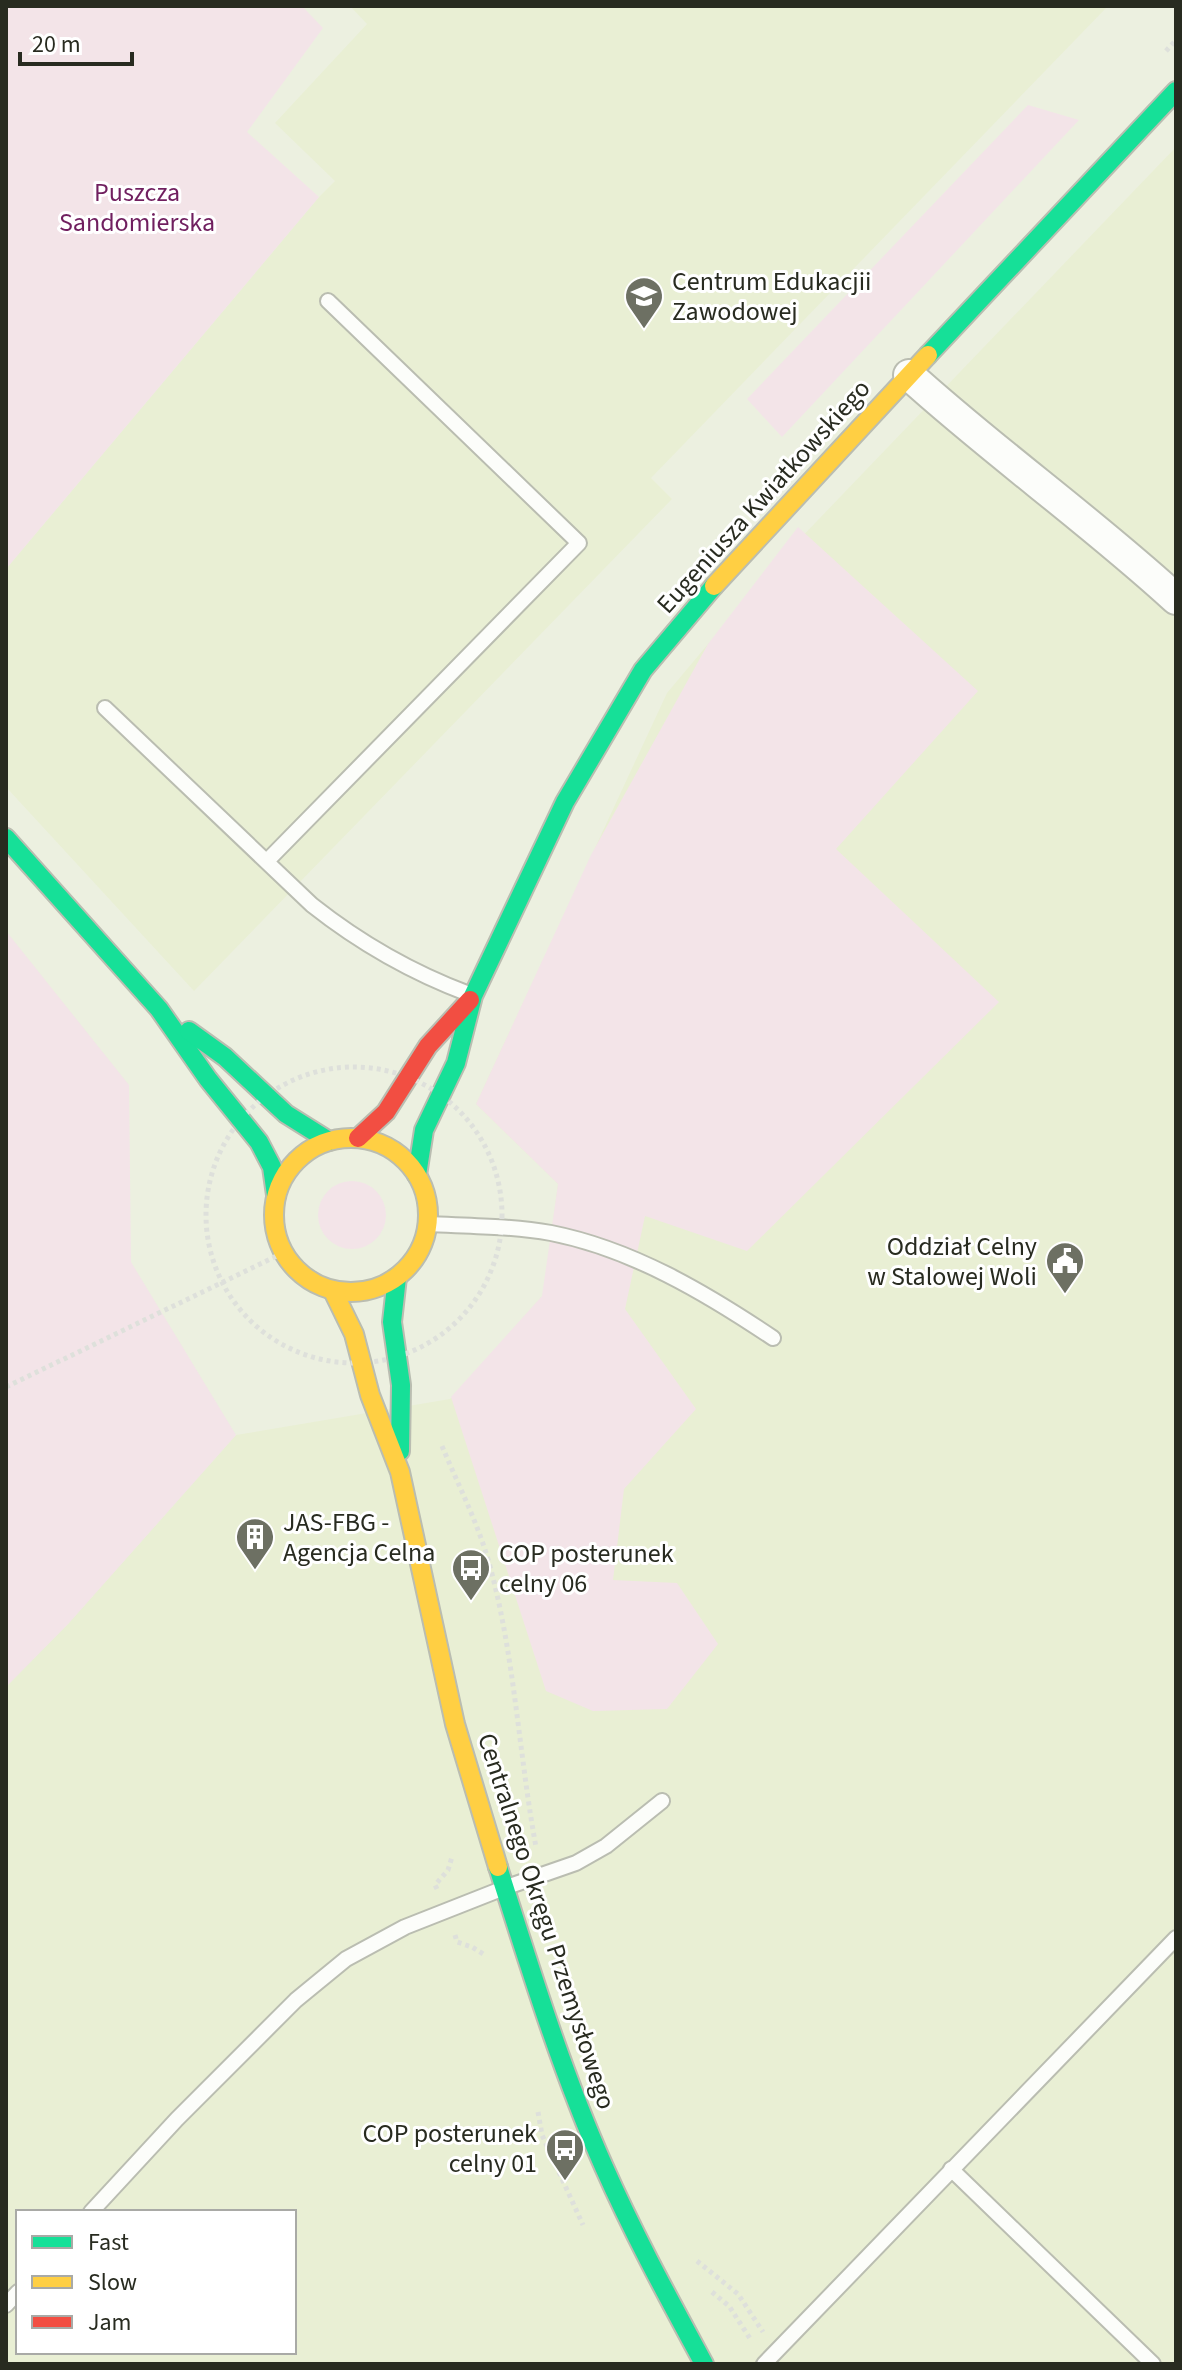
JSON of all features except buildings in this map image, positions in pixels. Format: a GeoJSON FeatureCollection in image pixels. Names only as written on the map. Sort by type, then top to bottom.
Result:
{"type":"FeatureCollection","features":[{"type":"Feature","properties":{"kind":"street","name":"Eugeniusza Kwiatkowskiego"},"geometry":{"type":"LineString","coordinates":[[417,1175],[424,1130],[456,1063],[473,996],[565,802],[643,670],[740,555],[1176,91]]}},
{"type":"Feature","properties":{"kind":"street"},"geometry":{"type":"LineString","coordinates":[[909,375],[959,420],[1125,553],[1176,599]]}},
{"type":"Feature","properties":{"kind":"street"},"geometry":{"type":"LineString","coordinates":[[6,838],[159,1009],[239,1120],[259,1142],[272,1167],[276,1195]]}},
{"type":"Feature","properties":{"kind":"street","name":"Eugeniusza Kwiatkowskiego"},"geometry":{"type":"LineString","coordinates":[[358,1138],[386,1112],[428,1046],[473,996]]}},
{"type":"Feature","properties":{"kind":"street"},"geometry":{"type":"LineString","coordinates":[[159,1009],[226,1058],[306,1131],[329,1141]]}},
{"type":"Feature","properties":{"kind":"street"},"geometry":{"type":"LineString","coordinates":[[358,1138],[381,1143],[401,1156],[417,1175],[427,1198],[428,1224],[418,1253],[397,1277],[378,1288],[356,1292],[333,1291],[313,1283],[296,1270],[283,1253],[275,1235],[273,1215],[276,1195],[287,1171],[305,1152],[329,1141],[358,1138]]}},
{"type":"Feature","properties":{"kind":"street","name":"Centralnego Okręgu Przemysłowego"},"geometry":{"type":"LineString","coordinates":[[397,1277],[392,1322],[401,1385],[400,1472]]}},
{"type":"Feature","properties":{"kind":"street","name":"Centralnego Okręgu Przemysłowego"},"geometry":{"type":"LineString","coordinates":[[333,1291],[354,1334],[370,1395],[400,1472],[455,1724],[504,1888],[569,2080],[603,2165],[642,2249],[704,2364]]}},
{"type":"Feature","properties":{"kind":"lane"},"geometry":{"type":"LineString","coordinates":[[267,861],[579,543],[328,301]]}},
{"type":"Feature","properties":{"kind":"lane"},"geometry":{"type":"LineString","coordinates":[[105,708],[312,905],[340,927],[440,983],[473,996]]}},
{"type":"Feature","properties":{"kind":"lane"},"geometry":{"type":"LineString","coordinates":[[428,1224],[502,1227],[551,1233],[575,1240],[649,1266],[721,1303],[773,1338]]}},
{"type":"Feature","properties":{"kind":"lane"},"geometry":{"type":"LineString","coordinates":[[93,2210],[177,2119],[296,2000],[346,1959],[405,1927],[586,1858],[634,1826],[662,1801]]}},
{"type":"Feature","properties":{"kind":"lane"},"geometry":{"type":"LineString","coordinates":[[764,2364],[1176,1938]]}},
{"type":"Feature","properties":{"kind":"lane"},"geometry":{"type":"LineString","coordinates":[[951,2169],[1153,2364]]}},
{"type":"Feature","properties":{"kind":"path"},"geometry":{"type":"LineString","coordinates":[[332,1068],[373,1068],[410,1077],[440,1093],[476,1130],[492,1160],[501,1193],[502,1227],[494,1266],[476,1300],[449,1329],[397,1357],[342,1363],[305,1355],[272,1339],[243,1314],[222,1284],[209,1248],[205,1210],[211,1173],[226,1138],[239,1120],[266,1095],[306,1074],[332,1068]]}},
{"type":"Feature","properties":{"kind":"path"},"geometry":{"type":"LineString","coordinates":[[6,1387],[283,1253]]}},
{"type":"Feature","properties":{"kind":"shaded area"},"geometry":{"type":"Polygon","coordinates":[[[350,6],[1108,6],[651,478],[672,499],[194,991],[6,787],[6,569],[335,181],[275,123],[367,24],[350,6]]]}},
{"type":"Feature","properties":{"kind":"shaded area"},"geometry":{"type":"Polygon","coordinates":[[[1176,147],[1176,2364],[6,2364],[6,1687],[69,1623],[236,1435],[450,1399],[543,1295],[558,1184],[476,1104],[667,693],[770,570],[1176,147]]]}},
{"type":"Feature","properties":{"kind":"green space","name":"Puszcza Sandomierska"},"geometry":{"type":"Polygon","coordinates":[[[6,6],[302,6],[323,28],[247,132],[319,197],[6,569],[6,6]]]}},
{"type":"Feature","properties":{"kind":"green space"},"geometry":{"type":"Polygon","coordinates":[[[1028,105],[1079,120],[782,437],[747,399],[1028,105]]]}},
{"type":"Feature","properties":{"kind":"green space"},"geometry":{"type":"Polygon","coordinates":[[[798,527],[978,691],[836,849],[999,1002],[747,1251],[645,1216],[625,1309],[696,1409],[624,1489],[613,1580],[677,1583],[718,1644],[667,1709],[593,1711],[546,1691],[451,1397],[542,1296],[558,1184],[476,1104],[591,855],[708,644],[798,527]]]}},
{"type":"Feature","properties":{"kind":"green space"},"geometry":{"type":"Polygon","coordinates":[[[6,931],[129,1085],[131,1262],[236,1435],[69,1623],[6,1687],[6,931]]]}},
{"type":"Feature","properties":{"kind":"green space"},"geometry":{"type":"Polygon","coordinates":[[[352,1181],[376,1191],[386,1215],[376,1239],[352,1249],[328,1239],[318,1215],[328,1191],[352,1181]]]}},
{"type":"Feature","properties":{"kind":"traffic: fast"},"geometry":{"type":"LineString","coordinates":[[928,355],[1176,91]]}},
{"type":"Feature","properties":{"kind":"traffic: fast"},"geometry":{"type":"LineString","coordinates":[[417,1175],[424,1130],[456,1063],[473,996],[565,802],[643,670],[714,586]]}},
{"type":"Feature","properties":{"kind":"traffic: fast"},"geometry":{"type":"LineString","coordinates":[[6,838],[159,1009],[208,1079],[259,1142],[272,1167],[276,1195]]}},
{"type":"Feature","properties":{"kind":"traffic: fast"},"geometry":{"type":"LineString","coordinates":[[189,1031],[225,1057],[286,1114],[329,1141]]}},
{"type":"Feature","properties":{"kind":"traffic: fast"},"geometry":{"type":"LineString","coordinates":[[397,1277],[392,1322],[401,1385],[400,1451]]}},
{"type":"Feature","properties":{"kind":"traffic: fast"},"geometry":{"type":"LineString","coordinates":[[498,1867],[547,2018],[588,2130],[615,2192],[704,2364]]}},
{"type":"Feature","properties":{"kind":"traffic: slow"},"geometry":{"type":"LineString","coordinates":[[714,586],[928,355]]}},
{"type":"Feature","properties":{"kind":"traffic: slow"},"geometry":{"type":"LineString","coordinates":[[351,1138],[380,1144],[406,1160],[422,1186],[428,1215],[422,1244],[406,1270],[380,1286],[351,1292],[322,1286],[296,1270],[280,1244],[274,1215],[280,1186],[296,1160],[322,1144],[351,1138]]}},
{"type":"Feature","properties":{"kind":"traffic: slow"},"geometry":{"type":"LineString","coordinates":[[333,1291],[354,1334],[370,1395],[400,1472],[455,1724],[498,1867]]}},
{"type":"Feature","properties":{"kind":"traffic: jam"},"geometry":{"type":"LineString","coordinates":[[358,1138],[386,1112],[428,1046],[470,1000]]}},
{"type":"Feature","properties":{"kind":"place","name":"Centrum Edukacjii Zawodowej"},"geometry":{"type":"Point","coordinates":[644,330]}},
{"type":"Feature","properties":{"kind":"place","name":"Oddział Celny w Stalowej Woli"},"geometry":{"type":"Point","coordinates":[1065,1295]}},
{"type":"Feature","properties":{"kind":"place","name":"JAS-FBG - Agencja Celna"},"geometry":{"type":"Point","coordinates":[255,1571]}},
{"type":"Feature","properties":{"kind":"place","name":"COP posterunek celny 06"},"geometry":{"type":"Point","coordinates":[471,1602]}},
{"type":"Feature","properties":{"kind":"place","name":"COP posterunek celny 01"},"geometry":{"type":"Point","coordinates":[565,2182]}}]}
